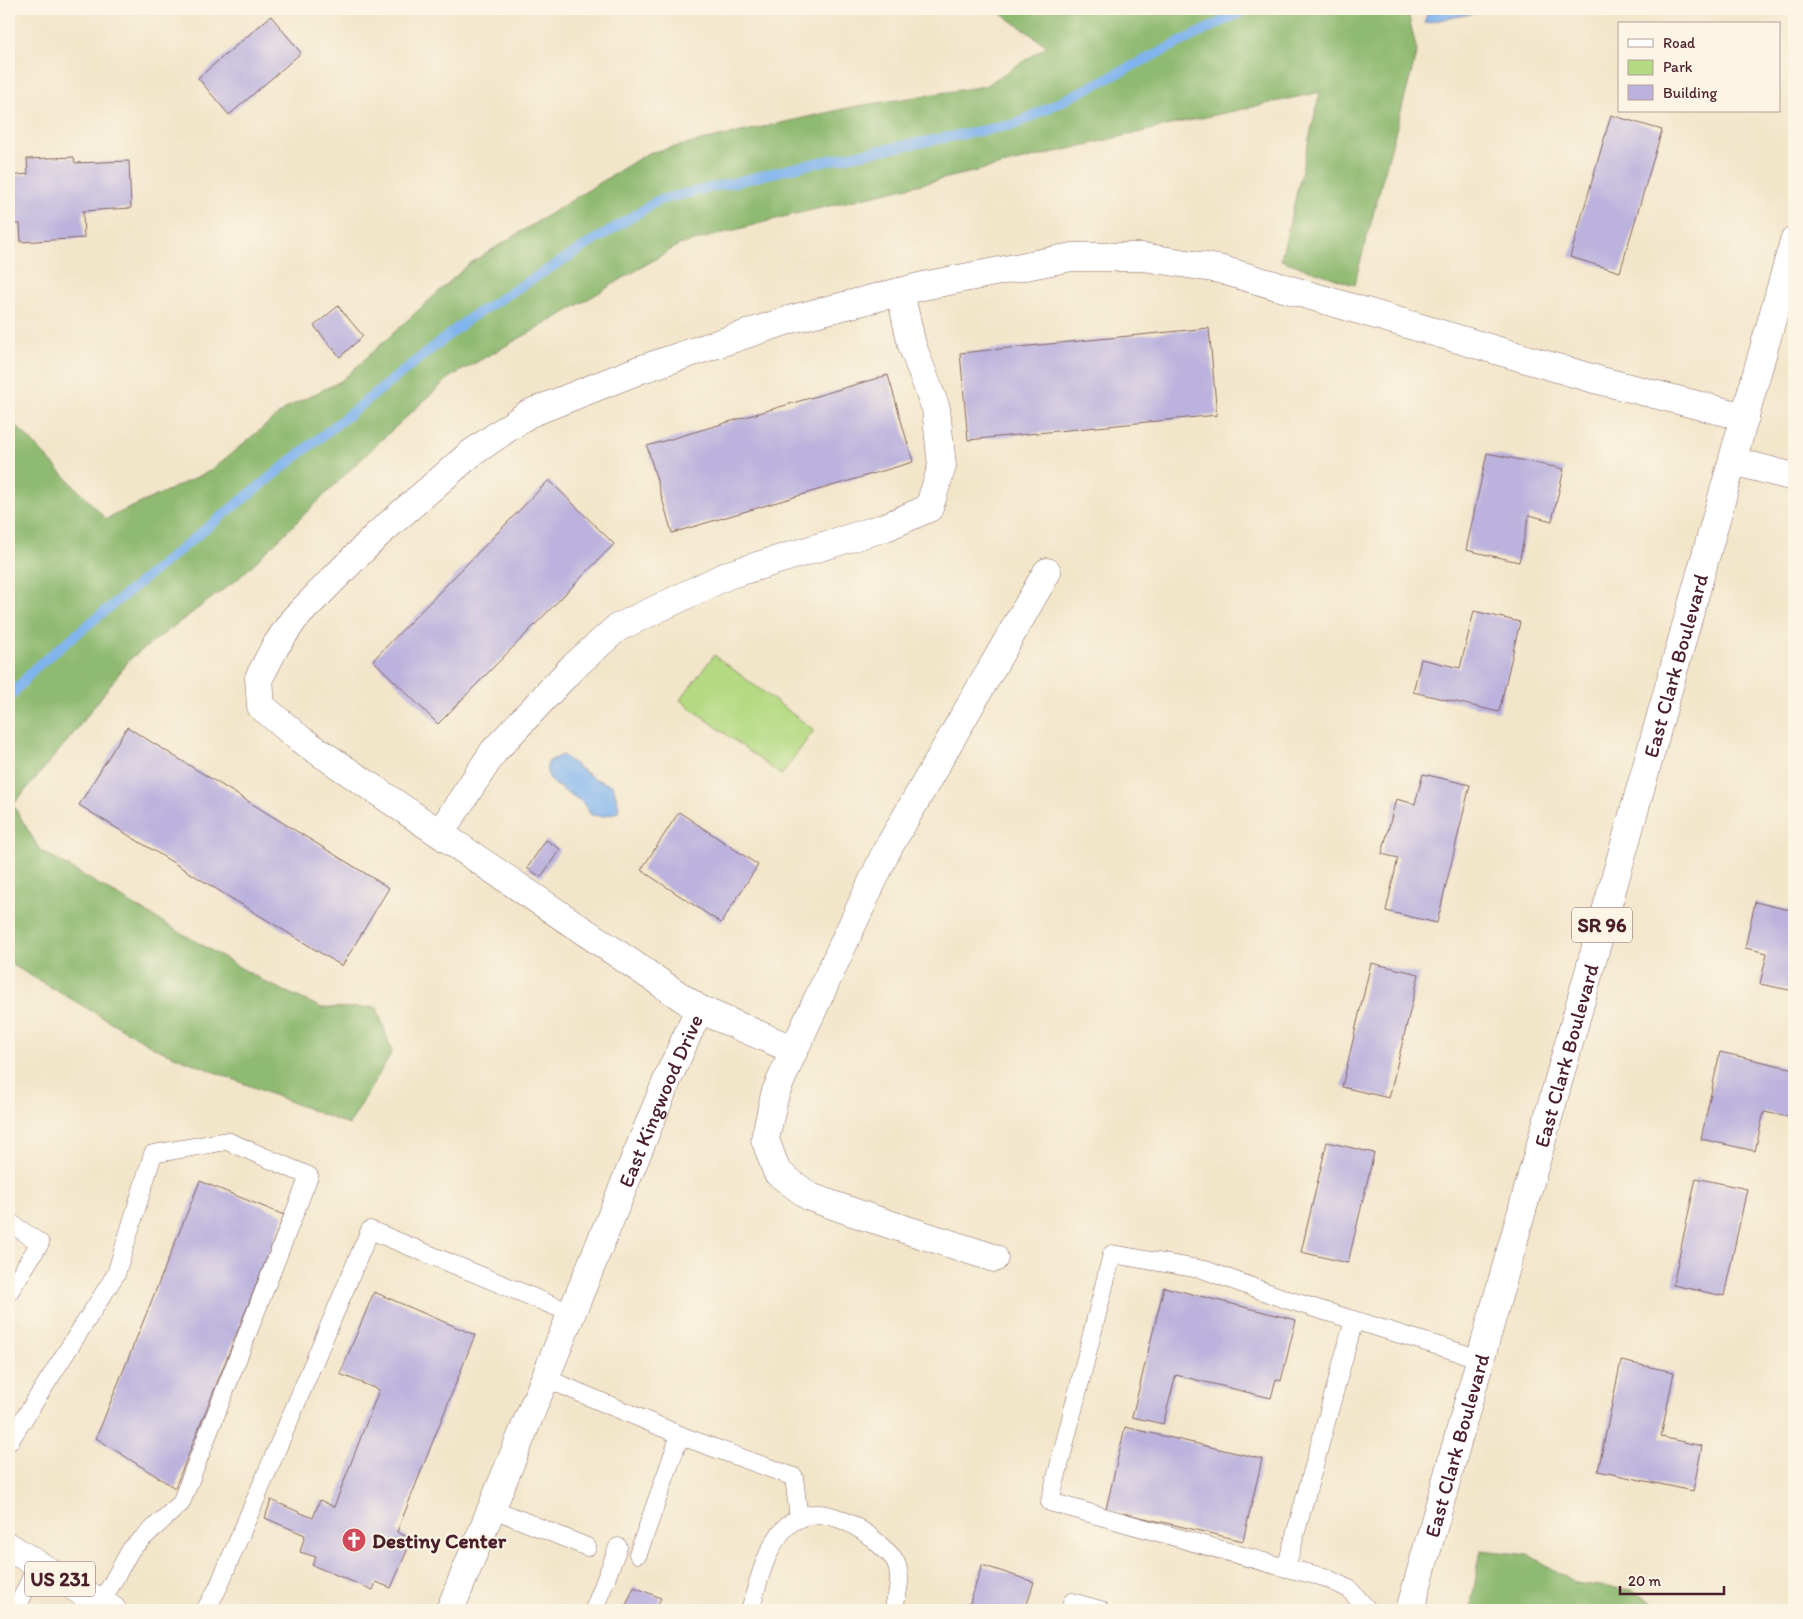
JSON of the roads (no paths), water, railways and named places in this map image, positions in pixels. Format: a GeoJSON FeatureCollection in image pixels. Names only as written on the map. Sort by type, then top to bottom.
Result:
{"type":"FeatureCollection","features":[{"type":"Feature","properties":{"kind":"street","name":"East Clark Boulevard"},"geometry":{"type":"LineString","coordinates":[[1410,1610],[1794,241]]}},
{"type":"Feature","properties":{"kind":"street","name":"East Kingwood Drive"},"geometry":{"type":"LineString","coordinates":[[450,1610],[668,1078],[699,1008],[300,738],[261,706],[259,678],[275,647],[294,619],[377,535],[469,455],[528,414],[639,370],[792,319],[900,292],[1072,257],[1143,257],[1219,269],[1598,380],[1745,417]]}},
{"type":"Feature","properties":{"kind":"street"},"geometry":{"type":"LineString","coordinates":[[440,833],[494,751],[570,669],[617,628],[728,575],[886,527],[929,508],[942,466],[936,409],[912,345],[900,292]]}},
{"type":"Feature","properties":{"kind":"street"},"geometry":{"type":"LineString","coordinates":[[1733,461],[1794,477]]}},
{"type":"Feature","properties":{"kind":"street"},"geometry":{"type":"LineString","coordinates":[[994,1258],[810,1197],[777,1172],[765,1139],[775,1094],[887,850],[1047,572]]}},
{"type":"Feature","properties":{"kind":"street"},"geometry":{"type":"LineString","coordinates":[[699,1008],[794,1050]]}},
{"type":"Feature","properties":{"kind":"street","name":"US 231"},"geometry":{"type":"LineString","coordinates":[[9,1547],[106,1607]]}},
{"type":"Feature","properties":{"kind":"lane"},"geometry":{"type":"LineString","coordinates":[[9,1442],[116,1274],[153,1154],[227,1141],[309,1176],[181,1503],[131,1549],[106,1607]]}},
{"type":"Feature","properties":{"kind":"lane"},"geometry":{"type":"LineString","coordinates":[[9,1222],[40,1243],[9,1292]]}},
{"type":"Feature","properties":{"kind":"lane"},"geometry":{"type":"LineString","coordinates":[[205,1610],[217,1590],[370,1230],[571,1313]]}},
{"type":"Feature","properties":{"kind":"lane"},"geometry":{"type":"LineString","coordinates":[[1368,1610],[1349,1589],[1324,1577],[1050,1502],[1112,1254],[1205,1270],[1285,1299],[1481,1359]]}},
{"type":"Feature","properties":{"kind":"lane"},"geometry":{"type":"LineString","coordinates":[[1286,1568],[1354,1320]]}},
{"type":"Feature","properties":{"kind":"lane"},"geometry":{"type":"LineString","coordinates":[[545,1378],[680,1434],[794,1477],[799,1519]]}},
{"type":"Feature","properties":{"kind":"lane"},"geometry":{"type":"LineString","coordinates":[[638,1554],[680,1434]]}},
{"type":"Feature","properties":{"kind":"lane"},"geometry":{"type":"LineString","coordinates":[[491,1508],[587,1548]]}},
{"type":"Feature","properties":{"kind":"lane"},"geometry":{"type":"LineString","coordinates":[[750,1610],[768,1552],[792,1522],[808,1514],[824,1515],[854,1524],[873,1538],[888,1553],[897,1565],[900,1583],[893,1610]]}},
{"type":"Feature","properties":{"kind":"lane"},"geometry":{"type":"LineString","coordinates":[[594,1610],[618,1547]]}},
{"type":"Feature","properties":{"kind":"lane"},"geometry":{"type":"LineString","coordinates":[[16,1610],[37,1565]]}},
{"type":"Feature","properties":{"kind":"lane"},"geometry":{"type":"LineString","coordinates":[[1072,1602],[1100,1610]]}},
{"type":"Feature","properties":{"kind":"water"},"geometry":{"type":"Polygon","coordinates":[[[1429,9],[1496,9],[1424,23],[1429,9]]]}},
{"type":"Feature","properties":{"kind":"water"},"geometry":{"type":"Polygon","coordinates":[[[562,755],[593,778],[613,786],[619,806],[618,812],[604,816],[591,815],[582,802],[551,780],[547,768],[549,761],[562,755]]]}},
{"type":"Feature","properties":{"kind":"waterway"},"geometry":{"type":"LineString","coordinates":[[9,698],[35,668],[470,318],[659,200],[815,163],[1016,124],[1247,9]]}},
{"type":"Feature","properties":{"kind":"place","name":"Destiny Center"},"geometry":{"type":"Point","coordinates":[354,1540]}}]}
